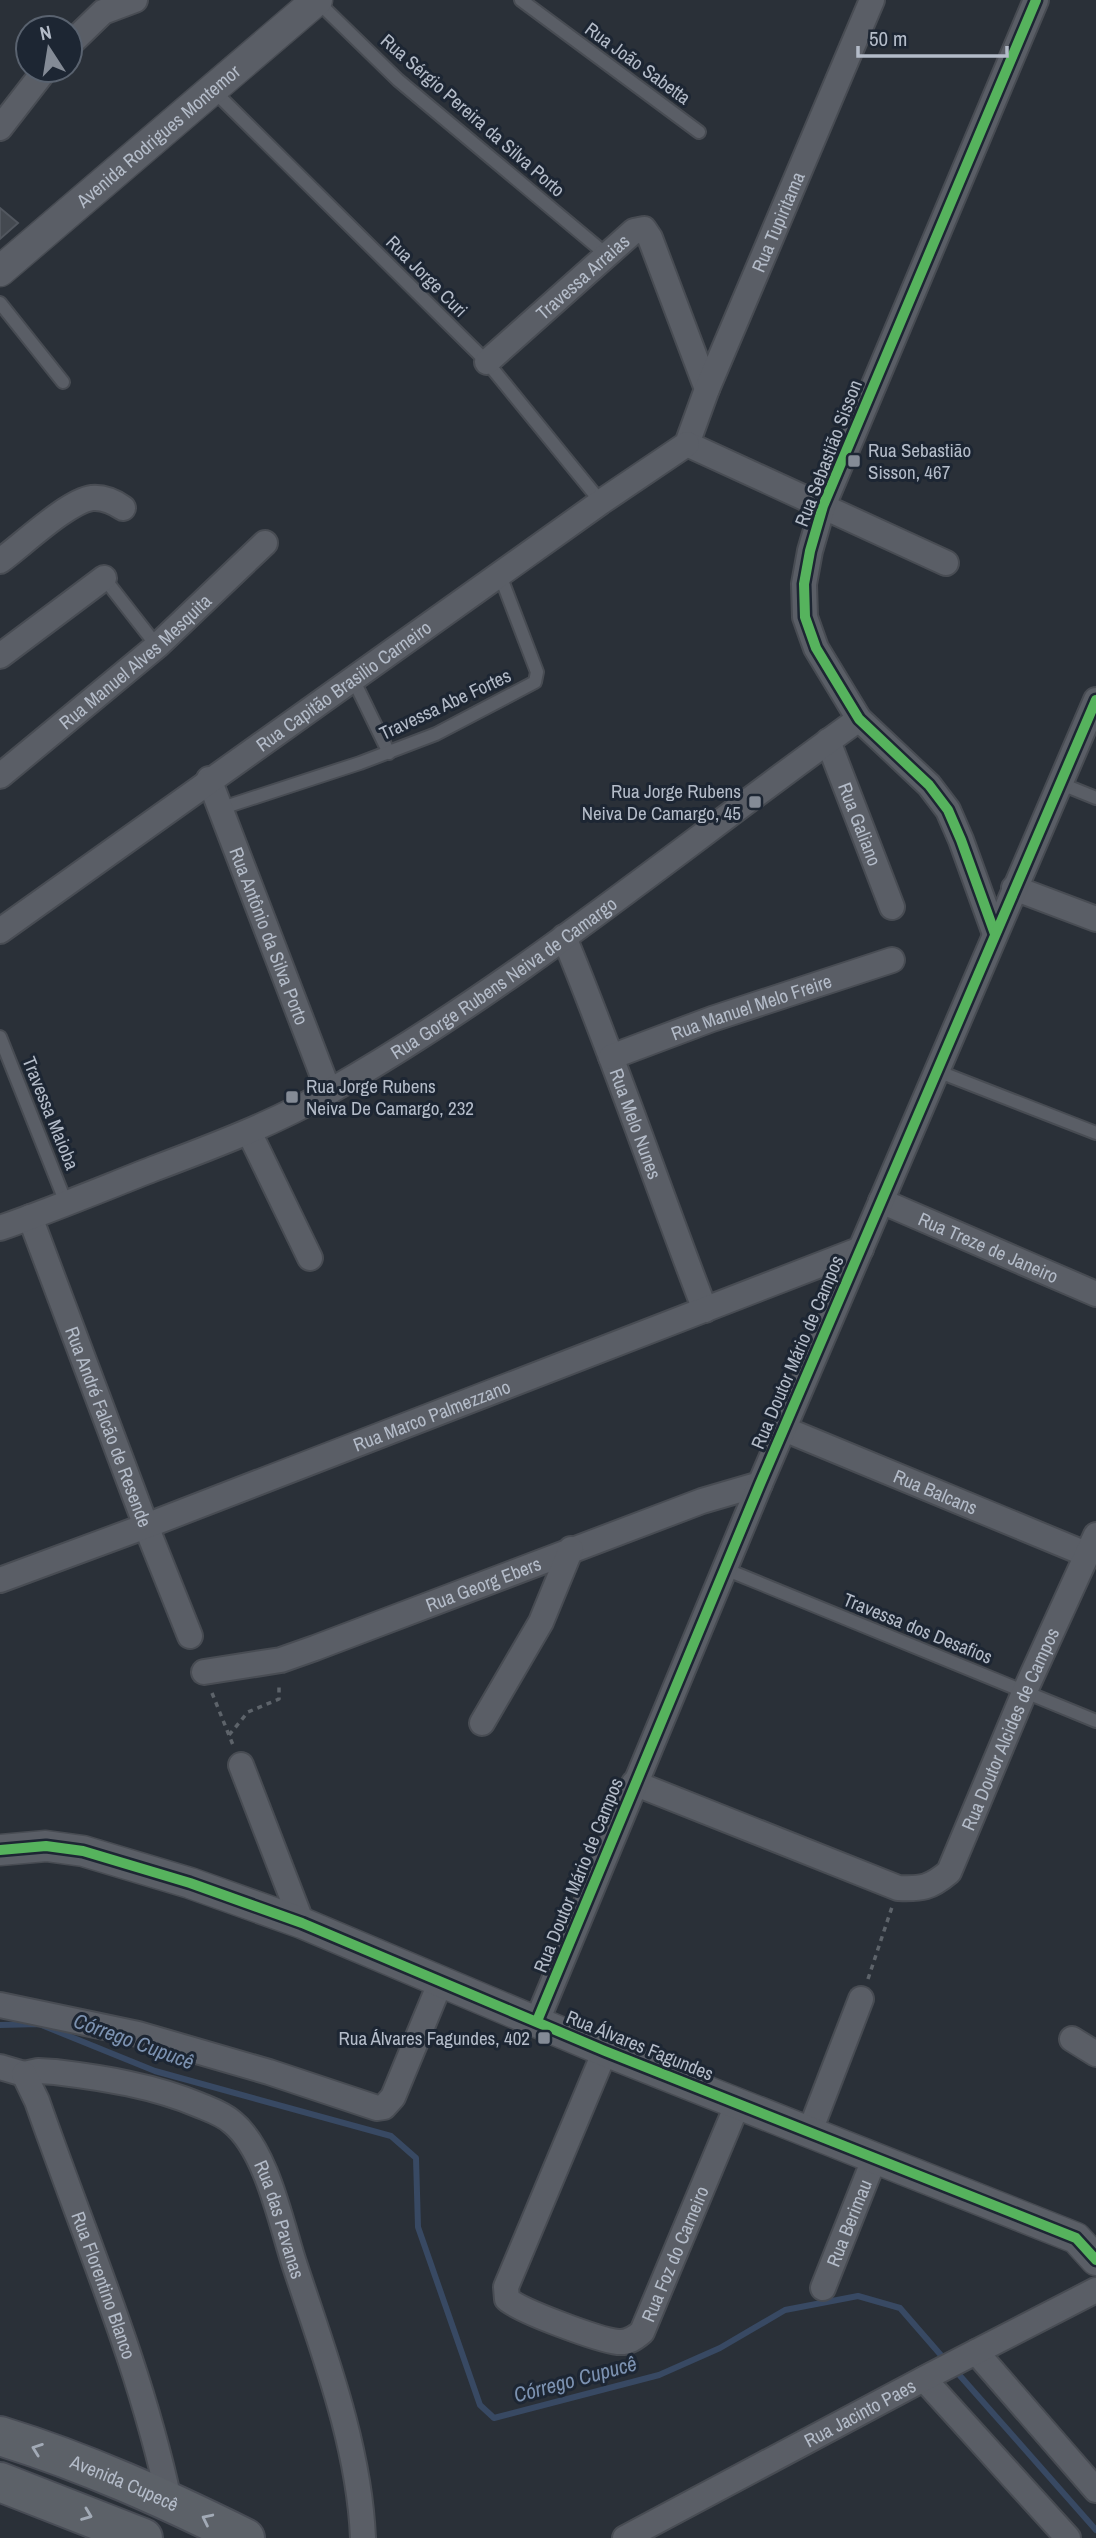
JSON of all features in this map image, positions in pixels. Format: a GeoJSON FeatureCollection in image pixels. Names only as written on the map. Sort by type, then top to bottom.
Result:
{"type":"FeatureCollection","features":[{"type":"Feature","properties":{"kind":"main road","name":"Avenida Cupecê"},"geometry":{"type":"LineString","coordinates":[[0,2436],[76,2462],[169,2500],[245,2538]]}},
{"type":"Feature","properties":{"kind":"main road"},"geometry":{"type":"LineString","coordinates":[[0,2483],[143,2538]]}},
{"type":"Feature","properties":{"kind":"street"},"geometry":{"type":"LineString","coordinates":[[84,23],[95,6],[135,0]]}},
{"type":"Feature","properties":{"kind":"street","name":"Avenida Rodrigues Montemor"},"geometry":{"type":"LineString","coordinates":[[0,271],[317,0]]}},
{"type":"Feature","properties":{"kind":"street","name":"Rua Tupiritama"},"geometry":{"type":"LineString","coordinates":[[687,444],[872,0]]}},
{"type":"Feature","properties":{"kind":"street","name":"Rua Sebastião Sisson"},"geometry":{"type":"LineString","coordinates":[[995,934],[948,810],[929,785],[859,719],[816,648],[805,617],[804,584],[823,506],[1036,0]]}},
{"type":"Feature","properties":{"kind":"street"},"geometry":{"type":"LineString","coordinates":[[0,128],[34,84]]}},
{"type":"Feature","properties":{"kind":"street","name":"Travessa Arraias"},"geometry":{"type":"LineString","coordinates":[[487,362],[634,231],[644,229],[648,232],[708,389]]}},
{"type":"Feature","properties":{"kind":"street"},"geometry":{"type":"LineString","coordinates":[[687,444],[946,563]]}},
{"type":"Feature","properties":{"kind":"street","name":"Rua Capitão Brasilio Carneiro"},"geometry":{"type":"LineString","coordinates":[[0,931],[209,779],[687,444]]}},
{"type":"Feature","properties":{"kind":"street"},"geometry":{"type":"LineString","coordinates":[[0,561],[61,514],[87,499],[111,499],[123,508]]}},
{"type":"Feature","properties":{"kind":"street","name":"Rua Manuel Alves Mesquita"},"geometry":{"type":"LineString","coordinates":[[0,776],[157,646],[265,543]]}},
{"type":"Feature","properties":{"kind":"street"},"geometry":{"type":"LineString","coordinates":[[0,656],[104,578]]}},
{"type":"Feature","properties":{"kind":"street","name":"Rua Doutor Mário de Campos"},"geometry":{"type":"LineString","coordinates":[[537,2021],[760,1484],[1096,700]]}},
{"type":"Feature","properties":{"kind":"street","name":"Rua Gorge Rubens Neiva de Camargo"},"geometry":{"type":"LineString","coordinates":[[0,1228],[249,1132],[329,1092],[468,1006],[859,719]]}},
{"type":"Feature","properties":{"kind":"street","name":"Rua Galiano"},"geometry":{"type":"LineString","coordinates":[[828,741],[892,907]]}},
{"type":"Feature","properties":{"kind":"street","name":"Rua Antônio da Silva Porto"},"geometry":{"type":"LineString","coordinates":[[209,779],[329,1092]]}},
{"type":"Feature","properties":{"kind":"street"},"geometry":{"type":"LineString","coordinates":[[1014,888],[1096,919]]}},
{"type":"Feature","properties":{"kind":"street","name":"Rua Melo Nunes"},"geometry":{"type":"LineString","coordinates":[[564,937],[705,1310]]}},
{"type":"Feature","properties":{"kind":"street","name":"Rua Manuel Melo Freire"},"geometry":{"type":"LineString","coordinates":[[611,1057],[712,1019],[892,960]]}},
{"type":"Feature","properties":{"kind":"street"},"geometry":{"type":"LineString","coordinates":[[249,1132],[310,1258]]}},
{"type":"Feature","properties":{"kind":"street","name":"Rua Treze de Janeiro"},"geometry":{"type":"LineString","coordinates":[[881,1201],[1096,1294]]}},
{"type":"Feature","properties":{"kind":"street","name":"Rua André Falcão de Resende"},"geometry":{"type":"LineString","coordinates":[[30,1217],[190,1636]]}},
{"type":"Feature","properties":{"kind":"street","name":"Rua Marco Palmezzano"},"geometry":{"type":"LineString","coordinates":[[0,1580],[861,1249]]}},
{"type":"Feature","properties":{"kind":"street","name":"Rua Balcans"},"geometry":{"type":"LineString","coordinates":[[784,1429],[1091,1545]]}},
{"type":"Feature","properties":{"kind":"street","name":"Rua Georg Ebers"},"geometry":{"type":"LineString","coordinates":[[204,1672],[281,1660],[571,1549],[702,1501],[760,1484]]}},
{"type":"Feature","properties":{"kind":"street","name":"Rua Doutor Alcides de Campos"},"geometry":{"type":"LineString","coordinates":[[634,1783],[898,1888],[919,1889],[935,1885],[949,1872],[1024,1693],[1091,1545]]}},
{"type":"Feature","properties":{"kind":"street"},"geometry":{"type":"LineString","coordinates":[[482,1724],[541,1622],[571,1549]]}},
{"type":"Feature","properties":{"kind":"street"},"geometry":{"type":"LineString","coordinates":[[241,1765],[302,1923]]}},
{"type":"Feature","properties":{"kind":"street","name":"Rua Álvares Fagundes"},"geometry":{"type":"LineString","coordinates":[[0,1850],[46,1846],[83,1851],[190,1883],[302,1923],[605,2051],[1086,2239],[1096,2260]]}},
{"type":"Feature","properties":{"kind":"street"},"geometry":{"type":"LineString","coordinates":[[0,2005],[138,2034],[377,2108],[384,2107],[393,2097],[441,1981]]}},
{"type":"Feature","properties":{"kind":"street"},"geometry":{"type":"LineString","coordinates":[[810,2131],[861,1999]]}},
{"type":"Feature","properties":{"kind":"street"},"geometry":{"type":"LineString","coordinates":[[1072,2039],[1096,2054]]}},
{"type":"Feature","properties":{"kind":"street","name":"Rua Foz do Carneiro"},"geometry":{"type":"LineString","coordinates":[[605,2051],[506,2287],[507,2299],[522,2310],[617,2342],[635,2338],[642,2332],[738,2103]]}},
{"type":"Feature","properties":{"kind":"street"},"geometry":{"type":"LineString","coordinates":[[0,2067],[24,2074]]}},
{"type":"Feature","properties":{"kind":"street","name":"Rua das Pavanas"},"geometry":{"type":"LineString","coordinates":[[24,2074],[55,2071],[169,2092],[223,2115],[252,2143],[274,2200],[342,2411],[362,2509],[362,2538]]}},
{"type":"Feature","properties":{"kind":"street","name":"Rua Florentino Blanco"},"geometry":{"type":"LineString","coordinates":[[24,2074],[37,2101],[127,2354],[159,2451],[169,2500]]}},
{"type":"Feature","properties":{"kind":"street","name":"Rua Berimau"},"geometry":{"type":"LineString","coordinates":[[823,2288],[875,2157]]}},
{"type":"Feature","properties":{"kind":"street","name":"Rua Jacinto Paes"},"geometry":{"type":"LineString","coordinates":[[625,2538],[1096,2290]]}},
{"type":"Feature","properties":{"kind":"street"},"geometry":{"type":"LineString","coordinates":[[971,2354],[1096,2490]]}},
{"type":"Feature","properties":{"kind":"street"},"geometry":{"type":"LineString","coordinates":[[928,2377],[1068,2538]]}},
{"type":"Feature","properties":{"kind":"lane","name":"Rua Sérgio Pereira da Silva Porto"},"geometry":{"type":"LineString","coordinates":[[317,0],[398,80],[607,255]]}},
{"type":"Feature","properties":{"kind":"lane","name":"Rua João Sabetta"},"geometry":{"type":"LineString","coordinates":[[521,0],[699,132]]}},
{"type":"Feature","properties":{"kind":"lane","name":"Rua Jorge Curi"},"geometry":{"type":"LineString","coordinates":[[213,90],[487,362],[601,502]]}},
{"type":"Feature","properties":{"kind":"lane"},"geometry":{"type":"LineString","coordinates":[[0,303],[63,383]]}},
{"type":"Feature","properties":{"kind":"lane","name":"Travessa Abe Fortes"},"geometry":{"type":"LineString","coordinates":[[222,808],[436,734],[538,680],[500,575]]}},
{"type":"Feature","properties":{"kind":"lane"},"geometry":{"type":"LineString","coordinates":[[104,578],[157,646]]}},
{"type":"Feature","properties":{"kind":"lane"},"geometry":{"type":"LineString","coordinates":[[353,679],[388,752]]}},
{"type":"Feature","properties":{"kind":"lane"},"geometry":{"type":"LineString","coordinates":[[1059,783],[1096,798]]}},
{"type":"Feature","properties":{"kind":"lane","name":"Travessa Maioba"},"geometry":{"type":"LineString","coordinates":[[0,1037],[66,1203]]}},
{"type":"Feature","properties":{"kind":"lane"},"geometry":{"type":"LineString","coordinates":[[937,1071],[1096,1133]]}},
{"type":"Feature","properties":{"kind":"lane","name":"Travessa dos Desafios"},"geometry":{"type":"LineString","coordinates":[[725,1569],[1096,1721]]}},
{"type":"Feature","properties":{"kind":"path"},"geometry":{"type":"LineString","coordinates":[[229,1735],[248,1712],[279,1699],[281,1660]]}},
{"type":"Feature","properties":{"kind":"path"},"geometry":{"type":"LineString","coordinates":[[204,1672],[241,1765]]}},
{"type":"Feature","properties":{"kind":"path"},"geometry":{"type":"LineString","coordinates":[[861,1999],[898,1888]]}},
{"type":"Feature","properties":{"kind":"building"},"geometry":{"type":"Polygon","coordinates":[[[0,208],[18,223],[0,239],[0,208]]]}},
{"type":"Feature","properties":{"kind":"waterway","name":"Córrego Cupucê"},"geometry":{"type":"LineString","coordinates":[[0,2025],[39,2024],[155,2071],[391,2136],[416,2158],[418,2227],[480,2405],[494,2418],[659,2375],[720,2348],[785,2310],[858,2296],[900,2308],[946,2361]]}},
{"type":"Feature","properties":{"kind":"waterway","name":"Córrego Cupucê"},"geometry":{"type":"LineString","coordinates":[[954,2369],[1096,2530]]}},
{"type":"Feature","properties":{"kind":"cycle path"},"geometry":{"type":"LineString","coordinates":[[995,934],[948,810],[929,785],[859,719],[816,648],[805,617],[804,584],[823,506],[1036,0]]}},
{"type":"Feature","properties":{"kind":"cycle path"},"geometry":{"type":"LineString","coordinates":[[537,2021],[760,1484],[1096,700]]}},
{"type":"Feature","properties":{"kind":"cycle path"},"geometry":{"type":"LineString","coordinates":[[0,1850],[46,1846],[83,1851],[190,1883],[302,1923],[605,2051],[1076,2238],[1096,2260]]}},
{"type":"Feature","properties":{"kind":"place","name":"Rua Sebastião Sisson, 467"},"geometry":{"type":"Point","coordinates":[854,461]}},
{"type":"Feature","properties":{"kind":"place","name":"Rua Jorge Rubens Neiva De Camargo, 45"},"geometry":{"type":"Point","coordinates":[755,802]}},
{"type":"Feature","properties":{"kind":"place","name":"Rua Jorge Rubens Neiva De Camargo, 232"},"geometry":{"type":"Point","coordinates":[292,1097]}},
{"type":"Feature","properties":{"kind":"place","name":"Rua Álvares Fagundes, 402"},"geometry":{"type":"Point","coordinates":[544,2038]}}]}
